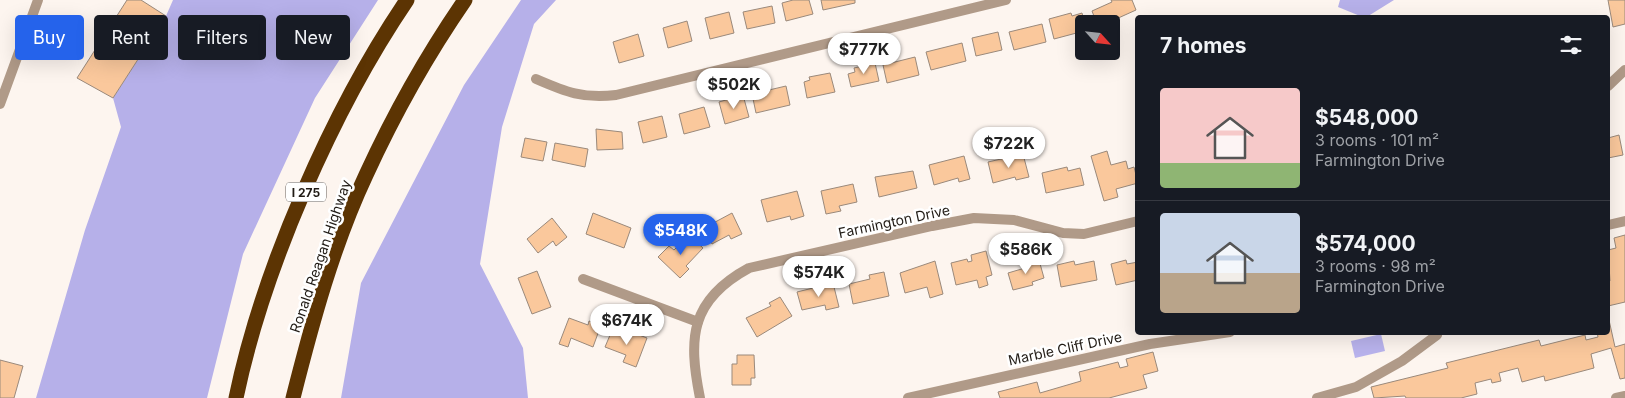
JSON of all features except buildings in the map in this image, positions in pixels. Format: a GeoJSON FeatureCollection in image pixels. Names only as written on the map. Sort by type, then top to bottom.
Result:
{"type":"FeatureCollection","features":[{"type":"Feature","properties":{"kind":"highway","name":"I 275"},"geometry":{"type":"LineString","coordinates":[[236,398],[263,303],[293,220],[346,105],[407,0]]}},
{"type":"Feature","properties":{"kind":"highway","name":"Ronald Reagan Highway"},"geometry":{"type":"LineString","coordinates":[[293,398],[307,344],[340,240],[365,175],[406,96],[464,2]]}},
{"type":"Feature","properties":{"kind":"street"},"geometry":{"type":"LineString","coordinates":[[0,104],[4,84],[38,0]]}},
{"type":"Feature","properties":{"kind":"street"},"geometry":{"type":"LineString","coordinates":[[536,79],[578,96],[593,98],[616,96],[1006,0]]}},
{"type":"Feature","properties":{"kind":"street"},"geometry":{"type":"LineString","coordinates":[[1610,84],[1625,70]]}},
{"type":"Feature","properties":{"kind":"street","name":"Farmington Drive"},"geometry":{"type":"LineString","coordinates":[[700,398],[693,351],[698,322],[714,295],[725,284],[749,268],[974,218],[1014,220],[1063,233],[1084,234],[1135,222]]}},
{"type":"Feature","properties":{"kind":"street"},"geometry":{"type":"LineString","coordinates":[[1610,224],[1625,220]]}},
{"type":"Feature","properties":{"kind":"street"},"geometry":{"type":"LineString","coordinates":[[583,279],[698,322]]}},
{"type":"Feature","properties":{"kind":"street","name":"Marble Cliff Drive"},"geometry":{"type":"LineString","coordinates":[[908,398],[1034,368],[1150,344],[1210,335]]}},
{"type":"Feature","properties":{"kind":"street"},"geometry":{"type":"LineString","coordinates":[[1317,398],[1356,387],[1402,361],[1437,335]]}},
{"type":"Feature","properties":{"kind":"street"},"geometry":{"type":"LineString","coordinates":[[1616,398],[1625,396]]}},
{"type":"Feature","properties":{"kind":"shaded area"},"geometry":{"type":"Polygon","coordinates":[[[173,0],[378,0],[350,44],[350,15],[276,15],[276,60],[339,60],[315,98],[243,254],[207,398],[36,398],[85,230],[121,127],[113,98],[138,60],[168,60],[168,15],[166,15],[173,0]]]}},
{"type":"Feature","properties":{"kind":"shaded area"},"geometry":{"type":"Polygon","coordinates":[[[521,0],[556,0],[534,24],[502,127],[480,264],[523,348],[528,398],[341,398],[361,283],[464,85],[521,0]]]}},
{"type":"Feature","properties":{"kind":"shaded area"},"geometry":{"type":"Polygon","coordinates":[[[1340,0],[1394,0],[1370,15],[1358,15],[1338,7],[1340,0]]]}},
{"type":"Feature","properties":{"kind":"shaded area"},"geometry":{"type":"Polygon","coordinates":[[[1381,335],[1385,351],[1355,358],[1351,341],[1381,335]]]}}]}
